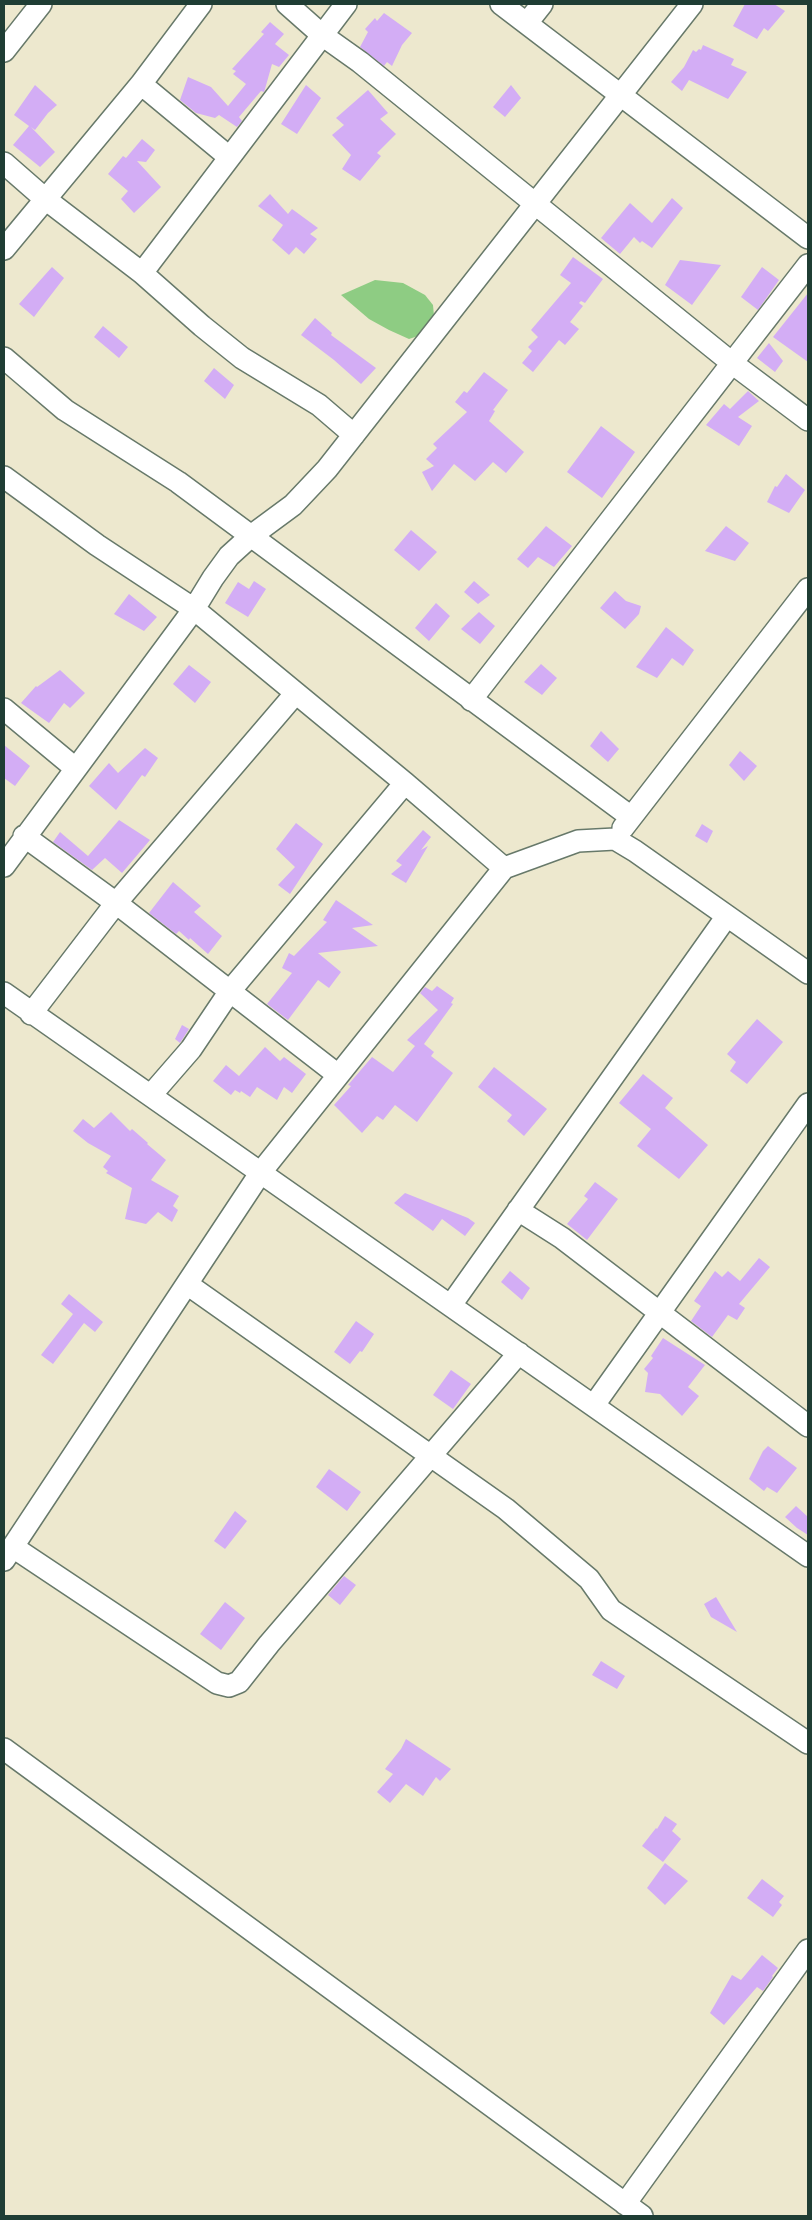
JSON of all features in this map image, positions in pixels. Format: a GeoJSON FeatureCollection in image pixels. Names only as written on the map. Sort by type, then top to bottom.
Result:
{"type":"FeatureCollection","features":[{"type":"Feature","properties":{"kind":"street"},"geometry":{"type":"LineString","coordinates":[[4,51],[41,4]]}},
{"type":"Feature","properties":{"kind":"street"},"geometry":{"type":"LineString","coordinates":[[4,249],[44,198],[141,84],[201,4]]}},
{"type":"Feature","properties":{"kind":"street"},"geometry":{"type":"LineString","coordinates":[[287,4],[322,35],[368,68],[732,363],[808,420]]}},
{"type":"Feature","properties":{"kind":"street"},"geometry":{"type":"LineString","coordinates":[[142,273],[346,4]]}},
{"type":"Feature","properties":{"kind":"street"},"geometry":{"type":"LineString","coordinates":[[501,4],[808,238]]}},
{"type":"Feature","properties":{"kind":"street"},"geometry":{"type":"LineString","coordinates":[[527,23],[542,4]]}},
{"type":"Feature","properties":{"kind":"street"},"geometry":{"type":"LineString","coordinates":[[4,866],[24,836],[194,609],[212,578],[229,556],[298,499],[327,469],[534,202],[692,4]]}},
{"type":"Feature","properties":{"kind":"street"},"geometry":{"type":"LineString","coordinates":[[141,84],[229,157]]}},
{"type":"Feature","properties":{"kind":"street"},"geometry":{"type":"LineString","coordinates":[[4,163],[44,198],[142,273],[202,326],[242,358],[319,404],[354,435]]}},
{"type":"Feature","properties":{"kind":"street"},"geometry":{"type":"LineString","coordinates":[[471,700],[808,265]]}},
{"type":"Feature","properties":{"kind":"street"},"geometry":{"type":"LineString","coordinates":[[4,358],[65,410],[178,482],[631,817]]}},
{"type":"Feature","properties":{"kind":"street"},"geometry":{"type":"LineString","coordinates":[[4,477],[97,545],[194,609],[405,783],[504,868]]}},
{"type":"Feature","properties":{"kind":"street"},"geometry":{"type":"LineString","coordinates":[[615,839],[808,589]]}},
{"type":"Feature","properties":{"kind":"street"},"geometry":{"type":"LineString","coordinates":[[32,1014],[116,903],[295,694]]}},
{"type":"Feature","properties":{"kind":"street"},"geometry":{"type":"LineString","coordinates":[[4,709],[75,768]]}},
{"type":"Feature","properties":{"kind":"street"},"geometry":{"type":"LineString","coordinates":[[151,1095],[191,1049],[230,991],[405,783]]}},
{"type":"Feature","properties":{"kind":"street"},"geometry":{"type":"LineString","coordinates":[[24,836],[116,903],[338,1075]]}},
{"type":"Feature","properties":{"kind":"street"},"geometry":{"type":"LineString","coordinates":[[519,1353],[239,1682],[229,1686],[217,1683],[8,1553],[261,1172],[504,868],[578,840],[615,839],[635,851],[808,973]]}},
{"type":"Feature","properties":{"kind":"street"},"geometry":{"type":"LineString","coordinates":[[451,1305],[727,916]]}},
{"type":"Feature","properties":{"kind":"street"},"geometry":{"type":"LineString","coordinates":[[4,993],[808,1556]]}},
{"type":"Feature","properties":{"kind":"street"},"geometry":{"type":"LineString","coordinates":[[594,1405],[808,1104]]}},
{"type":"Feature","properties":{"kind":"street"},"geometry":{"type":"LineString","coordinates":[[518,1210],[562,1238],[808,1426]]}},
{"type":"Feature","properties":{"kind":"street"},"geometry":{"type":"LineString","coordinates":[[187,1284],[506,1509],[589,1579],[611,1610],[808,1743]]}},
{"type":"Feature","properties":{"kind":"street"},"geometry":{"type":"LineString","coordinates":[[4,1749],[642,2216]]}},
{"type":"Feature","properties":{"kind":"street"},"geometry":{"type":"LineString","coordinates":[[625,2204],[808,1950]]}},
{"type":"Feature","properties":{"kind":"green space"},"geometry":{"type":"Polygon","coordinates":[[[375,280],[403,283],[425,295],[433,305],[434,316],[429,326],[421,335],[409,339],[389,330],[369,319],[341,295],[375,280]]]}},
{"type":"Feature","properties":{"kind":"building"},"geometry":{"type":"Polygon","coordinates":[[[745,4],[774,4],[785,11],[768,31],[764,28],[757,39],[733,26],[745,4]]]}},
{"type":"Feature","properties":{"kind":"building"},"geometry":{"type":"Polygon","coordinates":[[[384,13],[412,33],[402,45],[392,66],[387,62],[384,66],[360,47],[368,32],[365,29],[375,18],[377,21],[384,13]]]}},
{"type":"Feature","properties":{"kind":"building"},"geometry":{"type":"Polygon","coordinates":[[[270,22],[284,34],[275,44],[289,55],[279,67],[272,64],[264,92],[261,91],[239,117],[242,121],[237,127],[219,115],[215,118],[196,113],[180,100],[188,77],[211,87],[228,106],[246,84],[233,74],[236,71],[232,69],[264,34],[261,32],[270,22]]]}},
{"type":"Feature","properties":{"kind":"building"},"geometry":{"type":"Polygon","coordinates":[[[703,45],[734,59],[731,65],[747,72],[728,99],[689,80],[682,91],[671,82],[684,67],[693,50],[696,52],[699,49],[701,50],[703,45]]]}},
{"type":"Feature","properties":{"kind":"building"},"geometry":{"type":"Polygon","coordinates":[[[35,85],[57,105],[35,130],[31,127],[55,152],[40,167],[13,145],[29,126],[14,115],[35,85]]]}},
{"type":"Feature","properties":{"kind":"building"},"geometry":{"type":"Polygon","coordinates":[[[306,85],[321,98],[297,134],[281,124],[306,85]]]}},
{"type":"Feature","properties":{"kind":"building"},"geometry":{"type":"Polygon","coordinates":[[[511,85],[521,98],[505,117],[493,107],[511,85]]]}},
{"type":"Feature","properties":{"kind":"building"},"geometry":{"type":"Polygon","coordinates":[[[368,90],[388,113],[380,119],[396,134],[377,153],[381,156],[360,181],[342,169],[351,155],[332,135],[344,125],[336,118],[368,90]]]}},
{"type":"Feature","properties":{"kind":"building"},"geometry":{"type":"Polygon","coordinates":[[[142,139],[155,150],[146,162],[137,161],[161,187],[134,213],[121,199],[128,191],[108,174],[123,156],[126,158],[142,139]]]}},
{"type":"Feature","properties":{"kind":"building"},"geometry":{"type":"Polygon","coordinates":[[[270,194],[288,214],[292,209],[318,228],[310,234],[317,239],[304,254],[296,247],[289,255],[272,240],[283,225],[258,206],[270,194]]]}},
{"type":"Feature","properties":{"kind":"building"},"geometry":{"type":"Polygon","coordinates":[[[672,198],[683,208],[652,248],[642,241],[640,243],[634,237],[620,254],[601,238],[630,203],[652,223],[672,198]]]}},
{"type":"Feature","properties":{"kind":"building"},"geometry":{"type":"Polygon","coordinates":[[[573,257],[603,279],[585,303],[581,301],[579,303],[583,306],[570,322],[579,329],[565,345],[559,340],[533,372],[522,363],[532,351],[528,347],[538,337],[531,330],[571,283],[560,275],[573,257]]]}},
{"type":"Feature","properties":{"kind":"building"},"geometry":{"type":"Polygon","coordinates":[[[680,260],[721,265],[692,305],[665,285],[680,260]]]}},
{"type":"Feature","properties":{"kind":"building"},"geometry":{"type":"Polygon","coordinates":[[[52,267],[64,278],[34,317],[19,304],[52,267]]]}},
{"type":"Feature","properties":{"kind":"building"},"geometry":{"type":"Polygon","coordinates":[[[762,267],[779,280],[758,310],[741,297],[762,267]]]}},
{"type":"Feature","properties":{"kind":"building"},"geometry":{"type":"Polygon","coordinates":[[[808,293],[808,362],[773,337],[808,293]]]}},
{"type":"Feature","properties":{"kind":"building"},"geometry":{"type":"Polygon","coordinates":[[[315,318],[332,333],[331,335],[376,368],[361,384],[334,360],[301,335],[315,318]]]}},
{"type":"Feature","properties":{"kind":"building"},"geometry":{"type":"Polygon","coordinates":[[[103,326],[128,347],[119,358],[94,337],[103,326]]]}},
{"type":"Feature","properties":{"kind":"building"},"geometry":{"type":"Polygon","coordinates":[[[769,343],[783,361],[775,372],[757,358],[769,343]]]}},
{"type":"Feature","properties":{"kind":"building"},"geometry":{"type":"Polygon","coordinates":[[[214,368],[234,385],[225,399],[204,381],[214,368]]]}},
{"type":"Feature","properties":{"kind":"building"},"geometry":{"type":"Polygon","coordinates":[[[484,372],[508,390],[493,410],[495,411],[489,421],[524,452],[506,473],[493,462],[475,481],[454,464],[432,491],[422,472],[434,466],[426,459],[437,448],[433,444],[467,412],[455,402],[464,391],[467,393],[484,372]]]}},
{"type":"Feature","properties":{"kind":"building"},"geometry":{"type":"Polygon","coordinates":[[[748,391],[759,401],[738,417],[752,426],[739,446],[706,425],[724,404],[730,409],[748,391]]]}},
{"type":"Feature","properties":{"kind":"building"},"geometry":{"type":"Polygon","coordinates":[[[601,426],[635,452],[602,498],[567,472],[601,426]]]}},
{"type":"Feature","properties":{"kind":"building"},"geometry":{"type":"Polygon","coordinates":[[[786,474],[805,490],[789,513],[767,502],[775,486],[777,487],[786,474]]]}},
{"type":"Feature","properties":{"kind":"building"},"geometry":{"type":"Polygon","coordinates":[[[546,526],[572,546],[554,567],[538,557],[528,568],[517,559],[546,526]]]}},
{"type":"Feature","properties":{"kind":"building"},"geometry":{"type":"Polygon","coordinates":[[[726,526],[749,543],[735,561],[705,551],[726,526]]]}},
{"type":"Feature","properties":{"kind":"building"},"geometry":{"type":"Polygon","coordinates":[[[411,530],[437,552],[419,571],[394,550],[411,530]]]}},
{"type":"Feature","properties":{"kind":"building"},"geometry":{"type":"Polygon","coordinates":[[[254,581],[266,589],[248,617],[225,603],[238,582],[249,589],[254,581]]]}},
{"type":"Feature","properties":{"kind":"building"},"geometry":{"type":"Polygon","coordinates":[[[474,581],[490,595],[478,604],[464,592],[474,581]]]}},
{"type":"Feature","properties":{"kind":"building"},"geometry":{"type":"Polygon","coordinates":[[[615,591],[626,601],[641,606],[639,614],[625,629],[600,608],[615,591]]]}},
{"type":"Feature","properties":{"kind":"building"},"geometry":{"type":"Polygon","coordinates":[[[129,594],[157,617],[144,631],[114,614],[129,594]]]}},
{"type":"Feature","properties":{"kind":"building"},"geometry":{"type":"Polygon","coordinates":[[[436,603],[450,616],[429,641],[415,628],[436,603]]]}},
{"type":"Feature","properties":{"kind":"building"},"geometry":{"type":"Polygon","coordinates":[[[479,612],[495,626],[480,644],[461,629],[479,612]]]}},
{"type":"Feature","properties":{"kind":"building"},"geometry":{"type":"Polygon","coordinates":[[[666,627],[694,650],[683,666],[672,658],[657,678],[636,667],[666,627]]]}},
{"type":"Feature","properties":{"kind":"building"},"geometry":{"type":"Polygon","coordinates":[[[541,664],[557,678],[542,695],[524,682],[541,664]]]}},
{"type":"Feature","properties":{"kind":"building"},"geometry":{"type":"Polygon","coordinates":[[[189,665],[211,682],[195,703],[173,684],[189,665]]]}},
{"type":"Feature","properties":{"kind":"building"},"geometry":{"type":"Polygon","coordinates":[[[60,670],[85,693],[70,708],[64,703],[49,723],[21,703],[36,686],[60,670]]]}},
{"type":"Feature","properties":{"kind":"building"},"geometry":{"type":"Polygon","coordinates":[[[601,731],[619,749],[608,762],[590,746],[601,731]]]}},
{"type":"Feature","properties":{"kind":"building"},"geometry":{"type":"Polygon","coordinates":[[[4,745],[30,766],[15,786],[4,778],[4,745]]]}},
{"type":"Feature","properties":{"kind":"building"},"geometry":{"type":"Polygon","coordinates":[[[145,748],[158,758],[145,777],[142,775],[116,810],[89,786],[109,763],[118,773],[145,748]]]}},
{"type":"Feature","properties":{"kind":"building"},"geometry":{"type":"Polygon","coordinates":[[[740,751],[757,766],[744,781],[729,765],[740,751]]]}},
{"type":"Feature","properties":{"kind":"building"},"geometry":{"type":"Polygon","coordinates":[[[119,820],[150,840],[122,873],[105,858],[92,870],[53,842],[60,832],[88,856],[119,820]]]}},
{"type":"Feature","properties":{"kind":"building"},"geometry":{"type":"Polygon","coordinates":[[[296,823],[323,844],[290,894],[278,885],[295,867],[276,849],[296,823]]]}},
{"type":"Feature","properties":{"kind":"building"},"geometry":{"type":"Polygon","coordinates":[[[702,824],[713,831],[707,843],[695,836],[702,824]]]}},
{"type":"Feature","properties":{"kind":"building"},"geometry":{"type":"Polygon","coordinates":[[[423,830],[431,837],[421,850],[428,846],[406,883],[391,874],[402,865],[396,861],[423,830]]]}},
{"type":"Feature","properties":{"kind":"building"},"geometry":{"type":"Polygon","coordinates":[[[173,882],[201,906],[194,912],[222,936],[208,954],[190,938],[189,940],[179,931],[176,934],[149,913],[173,882]]]}},
{"type":"Feature","properties":{"kind":"building"},"geometry":{"type":"Polygon","coordinates":[[[336,900],[373,925],[352,928],[378,946],[318,953],[341,972],[329,988],[318,980],[288,1020],[267,1004],[292,973],[282,968],[289,953],[294,956],[327,922],[323,920],[336,900]]]}},
{"type":"Feature","properties":{"kind":"building"},"geometry":{"type":"Polygon","coordinates":[[[437,986],[454,998],[451,1003],[453,1004],[424,1044],[434,1052],[431,1056],[453,1073],[417,1122],[395,1105],[383,1120],[377,1116],[362,1133],[334,1105],[351,1086],[348,1085],[372,1057],[393,1072],[415,1046],[407,1040],[438,1010],[420,993],[425,987],[432,991],[437,986]]]}},
{"type":"Feature","properties":{"kind":"building"},"geometry":{"type":"Polygon","coordinates":[[[757,1019],[783,1042],[747,1084],[730,1071],[736,1062],[727,1054],[757,1019]]]}},
{"type":"Feature","properties":{"kind":"building"},"geometry":{"type":"Polygon","coordinates":[[[182,1025],[189,1029],[180,1043],[175,1039],[182,1025]]]}},
{"type":"Feature","properties":{"kind":"building"},"geometry":{"type":"Polygon","coordinates":[[[265,1047],[280,1061],[284,1057],[306,1074],[292,1093],[284,1087],[277,1100],[257,1087],[250,1097],[241,1091],[240,1093],[235,1090],[231,1095],[213,1081],[226,1065],[239,1076],[265,1047]]]}},
{"type":"Feature","properties":{"kind":"building"},"geometry":{"type":"Polygon","coordinates":[[[494,1067],[547,1109],[524,1136],[507,1121],[512,1115],[478,1087],[494,1067]]]}},
{"type":"Feature","properties":{"kind":"building"},"geometry":{"type":"Polygon","coordinates":[[[643,1074],[673,1098],[665,1108],[708,1145],[679,1179],[637,1146],[651,1129],[619,1103],[643,1074]]]}},
{"type":"Feature","properties":{"kind":"building"},"geometry":{"type":"Polygon","coordinates":[[[111,1112],[130,1131],[132,1129],[166,1160],[151,1180],[179,1196],[173,1206],[178,1210],[172,1222],[158,1212],[146,1224],[125,1219],[132,1188],[106,1173],[108,1171],[103,1167],[111,1156],[88,1143],[73,1131],[83,1119],[94,1128],[111,1112]]]}},
{"type":"Feature","properties":{"kind":"building"},"geometry":{"type":"Polygon","coordinates":[[[595,1182],[618,1199],[587,1240],[567,1224],[588,1199],[584,1196],[595,1182]]]}},
{"type":"Feature","properties":{"kind":"building"},"geometry":{"type":"Polygon","coordinates":[[[405,1193],[468,1218],[475,1223],[465,1236],[442,1219],[433,1231],[394,1203],[405,1193]]]}},
{"type":"Feature","properties":{"kind":"building"},"geometry":{"type":"Polygon","coordinates":[[[759,1258],[770,1267],[739,1304],[745,1308],[737,1320],[728,1315],[712,1337],[691,1321],[701,1306],[694,1301],[715,1271],[722,1277],[728,1271],[740,1281],[759,1258]]]}},
{"type":"Feature","properties":{"kind":"building"},"geometry":{"type":"Polygon","coordinates":[[[510,1271],[530,1288],[522,1300],[501,1282],[510,1271]]]}},
{"type":"Feature","properties":{"kind":"building"},"geometry":{"type":"Polygon","coordinates":[[[69,1294],[103,1322],[95,1332],[84,1323],[53,1364],[41,1355],[73,1314],[61,1304],[69,1294]]]}},
{"type":"Feature","properties":{"kind":"building"},"geometry":{"type":"Polygon","coordinates":[[[356,1321],[374,1334],[362,1352],[360,1351],[350,1364],[334,1352],[356,1321]]]}},
{"type":"Feature","properties":{"kind":"building"},"geometry":{"type":"Polygon","coordinates":[[[663,1338],[705,1365],[688,1387],[699,1396],[682,1416],[660,1394],[645,1392],[648,1373],[644,1369],[653,1358],[651,1356],[663,1338]]]}},
{"type":"Feature","properties":{"kind":"building"},"geometry":{"type":"Polygon","coordinates":[[[451,1370],[471,1384],[453,1409],[433,1395],[451,1370]]]}},
{"type":"Feature","properties":{"kind":"building"},"geometry":{"type":"Polygon","coordinates":[[[768,1446],[797,1468],[777,1493],[767,1487],[764,1491],[749,1479],[763,1451],[768,1446]]]}},
{"type":"Feature","properties":{"kind":"building"},"geometry":{"type":"Polygon","coordinates":[[[329,1469],[361,1492],[347,1511],[316,1487],[329,1469]]]}},
{"type":"Feature","properties":{"kind":"building"},"geometry":{"type":"Polygon","coordinates":[[[796,1506],[808,1517],[808,1535],[785,1517],[796,1506]]]}},
{"type":"Feature","properties":{"kind":"building"},"geometry":{"type":"Polygon","coordinates":[[[235,1511],[247,1521],[225,1549],[214,1541],[235,1511]]]}},
{"type":"Feature","properties":{"kind":"building"},"geometry":{"type":"Polygon","coordinates":[[[344,1576],[356,1585],[340,1605],[328,1595],[344,1576]]]}},
{"type":"Feature","properties":{"kind":"building"},"geometry":{"type":"Polygon","coordinates":[[[716,1597],[737,1632],[711,1617],[704,1604],[716,1597]]]}},
{"type":"Feature","properties":{"kind":"building"},"geometry":{"type":"Polygon","coordinates":[[[225,1602],[245,1618],[221,1650],[200,1634],[225,1602]]]}},
{"type":"Feature","properties":{"kind":"building"},"geometry":{"type":"Polygon","coordinates":[[[601,1661],[625,1676],[617,1689],[592,1675],[601,1661]]]}},
{"type":"Feature","properties":{"kind":"building"},"geometry":{"type":"Polygon","coordinates":[[[406,1739],[451,1769],[440,1781],[436,1777],[423,1796],[406,1784],[390,1803],[377,1792],[393,1774],[385,1769],[401,1749],[406,1739]]]}},
{"type":"Feature","properties":{"kind":"building"},"geometry":{"type":"Polygon","coordinates":[[[665,1816],[677,1824],[672,1831],[681,1839],[663,1862],[642,1846],[657,1829],[665,1816]]]}},
{"type":"Feature","properties":{"kind":"building"},"geometry":{"type":"Polygon","coordinates":[[[665,1863],[688,1881],[665,1905],[647,1888],[665,1863]]]}},
{"type":"Feature","properties":{"kind":"building"},"geometry":{"type":"Polygon","coordinates":[[[762,1879],[784,1896],[779,1902],[782,1905],[773,1917],[747,1898],[762,1879]]]}},
{"type":"Feature","properties":{"kind":"building"},"geometry":{"type":"Polygon","coordinates":[[[762,1955],[778,1968],[763,1991],[757,1987],[724,2025],[710,2013],[732,1975],[741,1980],[762,1955]]]}}]}
